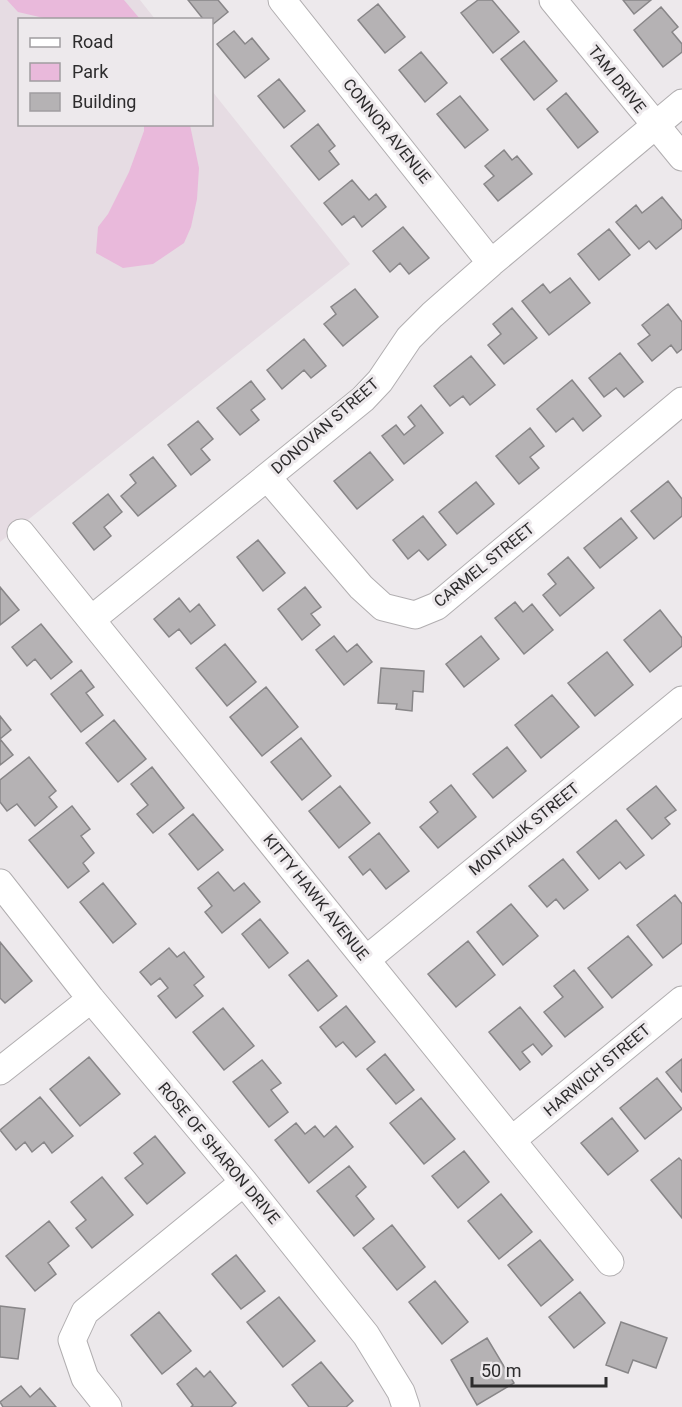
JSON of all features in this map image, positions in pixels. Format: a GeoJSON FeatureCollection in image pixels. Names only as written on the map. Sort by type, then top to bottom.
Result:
{"type":"FeatureCollection","features":[{"type":"Feature","properties":{"kind":"street","name":"CONNOR AVENUE"},"geometry":{"type":"LineString","coordinates":[[282,0],[491,263]]}},
{"type":"Feature","properties":{"kind":"street","name":"TAM DRIVE"},"geometry":{"type":"LineString","coordinates":[[554,0],[682,157]]}},
{"type":"Feature","properties":{"kind":"street","name":"DONOVAN STREET"},"geometry":{"type":"LineString","coordinates":[[92,620],[363,399],[380,381],[417,330],[491,263],[682,103]]}},
{"type":"Feature","properties":{"kind":"street","name":"CARMEL STREET"},"geometry":{"type":"LineString","coordinates":[[267,477],[361,587],[383,607],[415,615],[437,606],[682,401]]}},
{"type":"Feature","properties":{"kind":"street","name":"KITTY HAWK AVENUE"},"geometry":{"type":"LineString","coordinates":[[21,533],[610,1262]]}},
{"type":"Feature","properties":{"kind":"street","name":"MONTAUK STREET"},"geometry":{"type":"LineString","coordinates":[[367,959],[682,700]]}},
{"type":"Feature","properties":{"kind":"street","name":"ROSE OF SHARON DRIVE"},"geometry":{"type":"LineString","coordinates":[[0,883],[91,999],[244,1182],[366,1335],[401,1392],[406,1407]]}},
{"type":"Feature","properties":{"kind":"street"},"geometry":{"type":"LineString","coordinates":[[0,1071],[91,999]]}},
{"type":"Feature","properties":{"kind":"street","name":"HARWICH STREET"},"geometry":{"type":"LineString","coordinates":[[512,1140],[682,1000]]}},
{"type":"Feature","properties":{"kind":"street"},"geometry":{"type":"LineString","coordinates":[[108,1407],[85,1378],[72,1340],[85,1312],[244,1182]]}},
{"type":"Feature","properties":{"kind":"shaded area"},"geometry":{"type":"Polygon","coordinates":[[[0,0],[140,0],[154,18],[18,18],[18,126],[213,126],[213,92],[350,264],[0,542],[0,0]]]}},
{"type":"Feature","properties":{"kind":"green space"},"geometry":{"type":"Polygon","coordinates":[[[7,0],[124,0],[139,18],[44,18],[18,12],[7,0]]]}},
{"type":"Feature","properties":{"kind":"green space"},"geometry":{"type":"Polygon","coordinates":[[[144,126],[190,126],[199,168],[197,199],[191,227],[184,243],[153,264],[123,268],[96,253],[98,227],[108,214],[129,172],[144,126]]]}},
{"type":"Feature","properties":{"kind":"building"},"geometry":{"type":"Polygon","coordinates":[[[188,0],[218,0],[228,12],[213,24],[213,18],[202,18],[188,0]]]}},
{"type":"Feature","properties":{"kind":"building"},"geometry":{"type":"Polygon","coordinates":[[[478,0],[492,0],[519,32],[493,53],[461,13],[478,0]]]}},
{"type":"Feature","properties":{"kind":"building"},"geometry":{"type":"Polygon","coordinates":[[[623,0],[651,0],[634,14],[623,0]]]}},
{"type":"Feature","properties":{"kind":"building"},"geometry":{"type":"Polygon","coordinates":[[[378,4],[405,37],[385,53],[358,20],[378,4]]]}},
{"type":"Feature","properties":{"kind":"building"},"geometry":{"type":"Polygon","coordinates":[[[661,7],[678,27],[672,32],[682,44],[682,52],[663,67],[634,30],[661,7]]]}},
{"type":"Feature","properties":{"kind":"building"},"geometry":{"type":"Polygon","coordinates":[[[234,31],[245,44],[252,38],[269,59],[245,78],[217,44],[234,31]]]}},
{"type":"Feature","properties":{"kind":"building"},"geometry":{"type":"Polygon","coordinates":[[[524,41],[557,81],[534,100],[501,59],[524,41]]]}},
{"type":"Feature","properties":{"kind":"building"},"geometry":{"type":"Polygon","coordinates":[[[421,52],[447,83],[425,102],[399,70],[421,52]]]}},
{"type":"Feature","properties":{"kind":"building"},"geometry":{"type":"Polygon","coordinates":[[[279,79],[305,111],[284,128],[258,96],[279,79]]]}},
{"type":"Feature","properties":{"kind":"building"},"geometry":{"type":"Polygon","coordinates":[[[566,93],[598,132],[578,148],[547,109],[566,93]]]}},
{"type":"Feature","properties":{"kind":"building"},"geometry":{"type":"Polygon","coordinates":[[[460,96],[488,130],[465,148],[437,114],[460,96]]]}},
{"type":"Feature","properties":{"kind":"building"},"geometry":{"type":"Polygon","coordinates":[[[318,124],[335,146],[329,151],[339,164],[319,180],[291,146],[318,124]]]}},
{"type":"Feature","properties":{"kind":"building"},"geometry":{"type":"Polygon","coordinates":[[[504,150],[512,160],[517,156],[532,174],[498,201],[484,184],[494,176],[485,166],[504,150]]]}},
{"type":"Feature","properties":{"kind":"building"},"geometry":{"type":"Polygon","coordinates":[[[352,180],[369,200],[376,194],[386,207],[362,227],[354,216],[342,225],[324,203],[352,180]]]}},
{"type":"Feature","properties":{"kind":"building"},"geometry":{"type":"Polygon","coordinates":[[[662,197],[682,221],[682,228],[656,249],[649,241],[639,249],[616,222],[636,205],[642,213],[662,197]]]}},
{"type":"Feature","properties":{"kind":"building"},"geometry":{"type":"Polygon","coordinates":[[[403,227],[429,258],[409,274],[400,263],[390,272],[373,251],[403,227]]]}},
{"type":"Feature","properties":{"kind":"building"},"geometry":{"type":"Polygon","coordinates":[[[609,229],[630,255],[599,280],[578,254],[609,229]]]}},
{"type":"Feature","properties":{"kind":"building"},"geometry":{"type":"Polygon","coordinates":[[[570,278],[590,303],[549,335],[522,301],[543,284],[550,293],[570,278]]]}},
{"type":"Feature","properties":{"kind":"building"},"geometry":{"type":"Polygon","coordinates":[[[355,289],[378,317],[343,346],[324,324],[336,314],[331,307],[355,289]]]}},
{"type":"Feature","properties":{"kind":"building"},"geometry":{"type":"Polygon","coordinates":[[[668,304],[682,322],[682,349],[677,353],[671,345],[652,361],[638,344],[650,335],[642,325],[668,304]]]}},
{"type":"Feature","properties":{"kind":"building"},"geometry":{"type":"Polygon","coordinates":[[[512,308],[537,338],[504,364],[488,345],[501,334],[493,324],[512,308]]]}},
{"type":"Feature","properties":{"kind":"building"},"geometry":{"type":"Polygon","coordinates":[[[304,339],[326,366],[311,378],[304,370],[282,389],[267,370],[304,339]]]}},
{"type":"Feature","properties":{"kind":"building"},"geometry":{"type":"Polygon","coordinates":[[[620,353],[643,382],[624,397],[616,388],[604,397],[589,378],[620,353]]]}},
{"type":"Feature","properties":{"kind":"building"},"geometry":{"type":"Polygon","coordinates":[[[471,356],[495,385],[470,405],[463,396],[450,406],[434,386],[471,356]]]}},
{"type":"Feature","properties":{"kind":"building"},"geometry":{"type":"Polygon","coordinates":[[[572,380],[601,416],[583,431],[573,418],[556,432],[537,409],[572,380]]]}},
{"type":"Feature","properties":{"kind":"building"},"geometry":{"type":"Polygon","coordinates":[[[251,381],[265,399],[251,410],[259,420],[240,435],[217,408],[251,381]]]}},
{"type":"Feature","properties":{"kind":"building"},"geometry":{"type":"Polygon","coordinates":[[[421,405],[443,433],[404,464],[382,436],[396,425],[404,435],[415,426],[408,417],[421,405]]]}},
{"type":"Feature","properties":{"kind":"building"},"geometry":{"type":"Polygon","coordinates":[[[198,421],[213,439],[201,449],[210,460],[191,475],[168,445],[198,421]]]}},
{"type":"Feature","properties":{"kind":"building"},"geometry":{"type":"Polygon","coordinates":[[[530,428],[544,446],[530,457],[539,468],[519,484],[496,456],[530,428]]]}},
{"type":"Feature","properties":{"kind":"building"},"geometry":{"type":"Polygon","coordinates":[[[370,452],[393,480],[357,509],[334,481],[370,452]]]}},
{"type":"Feature","properties":{"kind":"building"},"geometry":{"type":"Polygon","coordinates":[[[153,457],[176,486],[138,516],[121,496],[136,483],[130,475],[153,457]]]}},
{"type":"Feature","properties":{"kind":"building"},"geometry":{"type":"Polygon","coordinates":[[[668,481],[682,499],[682,516],[654,539],[631,511],[668,481]]]}},
{"type":"Feature","properties":{"kind":"building"},"geometry":{"type":"Polygon","coordinates":[[[476,482],[494,504],[457,534],[439,512],[476,482]]]}},
{"type":"Feature","properties":{"kind":"building"},"geometry":{"type":"Polygon","coordinates":[[[108,494],[122,512],[104,527],[111,536],[94,550],[73,523],[108,494]]]}},
{"type":"Feature","properties":{"kind":"building"},"geometry":{"type":"Polygon","coordinates":[[[423,516],[446,545],[428,560],[419,550],[408,559],[393,540],[423,516]]]}},
{"type":"Feature","properties":{"kind":"building"},"geometry":{"type":"Polygon","coordinates":[[[621,518],[637,538],[600,568],[584,548],[621,518]]]}},
{"type":"Feature","properties":{"kind":"building"},"geometry":{"type":"Polygon","coordinates":[[[258,540],[285,573],[263,591],[237,557],[258,540]]]}},
{"type":"Feature","properties":{"kind":"building"},"geometry":{"type":"Polygon","coordinates":[[[568,557],[594,588],[560,616],[543,595],[556,584],[548,574],[568,557]]]}},
{"type":"Feature","properties":{"kind":"building"},"geometry":{"type":"Polygon","coordinates":[[[0,587],[19,610],[0,625],[0,587]]]}},
{"type":"Feature","properties":{"kind":"building"},"geometry":{"type":"Polygon","coordinates":[[[305,587],[321,607],[311,614],[320,625],[302,640],[278,609],[305,587]]]}},
{"type":"Feature","properties":{"kind":"building"},"geometry":{"type":"Polygon","coordinates":[[[179,598],[190,612],[199,604],[215,625],[191,644],[179,629],[169,637],[154,619],[179,598]]]}},
{"type":"Feature","properties":{"kind":"building"},"geometry":{"type":"Polygon","coordinates":[[[515,602],[523,612],[532,604],[553,630],[524,654],[495,618],[515,602]]]}},
{"type":"Feature","properties":{"kind":"building"},"geometry":{"type":"Polygon","coordinates":[[[660,610],[682,638],[682,646],[650,672],[624,640],[660,610]]]}},
{"type":"Feature","properties":{"kind":"building"},"geometry":{"type":"Polygon","coordinates":[[[41,624],[72,662],[51,679],[35,659],[27,666],[12,647],[41,624]]]}},
{"type":"Feature","properties":{"kind":"building"},"geometry":{"type":"Polygon","coordinates":[[[334,636],[347,652],[357,644],[372,662],[344,685],[316,650],[334,636]]]}},
{"type":"Feature","properties":{"kind":"building"},"geometry":{"type":"Polygon","coordinates":[[[481,636],[499,659],[464,687],[446,664],[481,636]]]}},
{"type":"Feature","properties":{"kind":"building"},"geometry":{"type":"Polygon","coordinates":[[[225,644],[256,682],[227,706],[196,668],[225,644]]]}},
{"type":"Feature","properties":{"kind":"building"},"geometry":{"type":"Polygon","coordinates":[[[607,652],[633,685],[595,716],[568,683],[607,652]]]}},
{"type":"Feature","properties":{"kind":"building"},"geometry":{"type":"Polygon","coordinates":[[[381,668],[424,671],[423,692],[413,691],[412,711],[396,709],[397,704],[378,703],[381,668]]]}},
{"type":"Feature","properties":{"kind":"building"},"geometry":{"type":"Polygon","coordinates":[[[81,670],[94,687],[86,693],[103,715],[81,732],[51,694],[81,670]]]}},
{"type":"Feature","properties":{"kind":"building"},"geometry":{"type":"Polygon","coordinates":[[[266,687],[298,727],[262,756],[230,717],[266,687]]]}},
{"type":"Feature","properties":{"kind":"building"},"geometry":{"type":"Polygon","coordinates":[[[552,695],[579,727],[541,758],[515,725],[552,695]]]}},
{"type":"Feature","properties":{"kind":"building"},"geometry":{"type":"Polygon","coordinates":[[[0,716],[11,730],[0,739],[0,716]]]}},
{"type":"Feature","properties":{"kind":"building"},"geometry":{"type":"Polygon","coordinates":[[[114,720],[146,759],[118,782],[86,743],[114,720]]]}},
{"type":"Feature","properties":{"kind":"building"},"geometry":{"type":"Polygon","coordinates":[[[301,738],[331,776],[302,800],[271,762],[301,738]]]}},
{"type":"Feature","properties":{"kind":"building"},"geometry":{"type":"Polygon","coordinates":[[[0,739],[13,755],[0,765],[0,739]]]}},
{"type":"Feature","properties":{"kind":"building"},"geometry":{"type":"Polygon","coordinates":[[[507,747],[526,771],[493,798],[473,774],[507,747]]]}},
{"type":"Feature","properties":{"kind":"building"},"geometry":{"type":"Polygon","coordinates":[[[29,757],[56,791],[49,797],[57,807],[35,826],[17,804],[7,811],[0,802],[0,780],[29,757]]]}},
{"type":"Feature","properties":{"kind":"building"},"geometry":{"type":"Polygon","coordinates":[[[152,767],[184,808],[153,833],[137,814],[148,805],[131,784],[152,767]]]}},
{"type":"Feature","properties":{"kind":"building"},"geometry":{"type":"Polygon","coordinates":[[[451,785],[476,817],[438,848],[420,827],[438,812],[430,802],[451,785]]]}},
{"type":"Feature","properties":{"kind":"building"},"geometry":{"type":"Polygon","coordinates":[[[340,786],[370,823],[339,848],[309,811],[340,786]]]}},
{"type":"Feature","properties":{"kind":"building"},"geometry":{"type":"Polygon","coordinates":[[[656,786],[676,810],[665,818],[670,824],[652,839],[627,809],[656,786]]]}},
{"type":"Feature","properties":{"kind":"building"},"geometry":{"type":"Polygon","coordinates":[[[72,806],[90,829],[81,836],[94,853],[83,863],[89,871],[68,888],[29,840],[72,806]]]}},
{"type":"Feature","properties":{"kind":"building"},"geometry":{"type":"Polygon","coordinates":[[[193,814],[223,850],[198,870],[169,834],[193,814]]]}},
{"type":"Feature","properties":{"kind":"building"},"geometry":{"type":"Polygon","coordinates":[[[616,820],[644,855],[626,869],[620,862],[599,879],[577,852],[616,820]]]}},
{"type":"Feature","properties":{"kind":"building"},"geometry":{"type":"Polygon","coordinates":[[[379,833],[409,871],[386,889],[370,869],[363,875],[349,857],[379,833]]]}},
{"type":"Feature","properties":{"kind":"building"},"geometry":{"type":"Polygon","coordinates":[[[563,859],[588,890],[564,909],[556,899],[547,907],[529,886],[563,859]]]}},
{"type":"Feature","properties":{"kind":"building"},"geometry":{"type":"Polygon","coordinates":[[[218,872],[234,891],[244,883],[260,902],[222,933],[205,912],[212,906],[198,888],[218,872]]]}},
{"type":"Feature","properties":{"kind":"building"},"geometry":{"type":"Polygon","coordinates":[[[103,883],[136,924],[113,943],[80,902],[103,883]]]}},
{"type":"Feature","properties":{"kind":"building"},"geometry":{"type":"Polygon","coordinates":[[[675,895],[682,904],[682,943],[663,958],[637,925],[675,895]]]}},
{"type":"Feature","properties":{"kind":"building"},"geometry":{"type":"Polygon","coordinates":[[[511,904],[538,936],[503,965],[477,932],[511,904]]]}},
{"type":"Feature","properties":{"kind":"building"},"geometry":{"type":"Polygon","coordinates":[[[260,919],[288,953],[269,968],[242,934],[260,919]]]}},
{"type":"Feature","properties":{"kind":"building"},"geometry":{"type":"Polygon","coordinates":[[[628,936],[652,965],[612,998],[588,968],[628,936]]]}},
{"type":"Feature","properties":{"kind":"building"},"geometry":{"type":"Polygon","coordinates":[[[468,941],[495,975],[456,1007],[428,974],[468,941]]]}},
{"type":"Feature","properties":{"kind":"building"},"geometry":{"type":"Polygon","coordinates":[[[0,942],[32,981],[5,1003],[0,998],[0,942]]]}},
{"type":"Feature","properties":{"kind":"building"},"geometry":{"type":"Polygon","coordinates":[[[169,948],[177,957],[184,952],[204,977],[194,985],[203,996],[176,1018],[158,996],[168,988],[160,978],[151,985],[140,972],[169,948]]]}},
{"type":"Feature","properties":{"kind":"building"},"geometry":{"type":"Polygon","coordinates":[[[308,960],[337,996],[318,1011],[289,975],[308,960]]]}},
{"type":"Feature","properties":{"kind":"building"},"geometry":{"type":"Polygon","coordinates":[[[574,970],[603,1007],[565,1037],[544,1012],[563,997],[554,986],[574,970]]]}},
{"type":"Feature","properties":{"kind":"building"},"geometry":{"type":"Polygon","coordinates":[[[346,1006],[375,1042],[356,1057],[343,1042],[336,1047],[320,1027],[346,1006]]]}},
{"type":"Feature","properties":{"kind":"building"},"geometry":{"type":"Polygon","coordinates":[[[520,1007],[552,1046],[542,1055],[533,1044],[522,1052],[530,1062],[520,1070],[489,1032],[520,1007]]]}},
{"type":"Feature","properties":{"kind":"building"},"geometry":{"type":"Polygon","coordinates":[[[223,1008],[254,1046],[224,1070],[193,1032],[223,1008]]]}},
{"type":"Feature","properties":{"kind":"building"},"geometry":{"type":"Polygon","coordinates":[[[385,1054],[414,1090],[396,1104],[367,1069],[385,1054]]]}},
{"type":"Feature","properties":{"kind":"building"},"geometry":{"type":"Polygon","coordinates":[[[89,1057],[120,1094],[80,1126],[50,1089],[89,1057]]]}},
{"type":"Feature","properties":{"kind":"building"},"geometry":{"type":"Polygon","coordinates":[[[682,1059],[682,1092],[666,1072],[682,1059]]]}},
{"type":"Feature","properties":{"kind":"building"},"geometry":{"type":"Polygon","coordinates":[[[262,1060],[281,1083],[271,1090],[288,1112],[269,1127],[233,1082],[262,1060]]]}},
{"type":"Feature","properties":{"kind":"building"},"geometry":{"type":"Polygon","coordinates":[[[657,1078],[682,1109],[645,1139],[620,1108],[657,1078]]]}},
{"type":"Feature","properties":{"kind":"building"},"geometry":{"type":"Polygon","coordinates":[[[40,1097],[73,1136],[52,1153],[44,1142],[32,1152],[25,1142],[16,1150],[0,1130],[40,1097]]]}},
{"type":"Feature","properties":{"kind":"building"},"geometry":{"type":"Polygon","coordinates":[[[421,1098],[455,1139],[424,1164],[390,1123],[421,1098]]]}},
{"type":"Feature","properties":{"kind":"building"},"geometry":{"type":"Polygon","coordinates":[[[612,1118],[638,1151],[608,1175],[581,1143],[612,1118]]]}},
{"type":"Feature","properties":{"kind":"building"},"geometry":{"type":"Polygon","coordinates":[[[296,1123],[305,1134],[315,1126],[324,1137],[336,1126],[353,1147],[309,1183],[275,1140],[296,1123]]]}},
{"type":"Feature","properties":{"kind":"building"},"geometry":{"type":"Polygon","coordinates":[[[155,1136],[185,1173],[147,1204],[125,1178],[143,1164],[134,1153],[155,1136]]]}},
{"type":"Feature","properties":{"kind":"building"},"geometry":{"type":"Polygon","coordinates":[[[464,1151],[489,1182],[458,1208],[432,1176],[464,1151]]]}},
{"type":"Feature","properties":{"kind":"building"},"geometry":{"type":"Polygon","coordinates":[[[679,1158],[682,1161],[682,1218],[651,1180],[679,1158]]]}},
{"type":"Feature","properties":{"kind":"building"},"geometry":{"type":"Polygon","coordinates":[[[349,1166],[366,1187],[356,1196],[374,1219],[354,1236],[317,1191],[349,1166]]]}},
{"type":"Feature","properties":{"kind":"building"},"geometry":{"type":"Polygon","coordinates":[[[102,1177],[133,1215],[92,1248],[76,1228],[86,1220],[71,1202],[102,1177]]]}},
{"type":"Feature","properties":{"kind":"building"},"geometry":{"type":"Polygon","coordinates":[[[501,1194],[532,1232],[499,1259],[468,1221],[501,1194]]]}},
{"type":"Feature","properties":{"kind":"building"},"geometry":{"type":"Polygon","coordinates":[[[49,1221],[69,1246],[48,1263],[56,1274],[35,1291],[6,1256],[49,1221]]]}},
{"type":"Feature","properties":{"kind":"building"},"geometry":{"type":"Polygon","coordinates":[[[392,1225],[425,1267],[397,1290],[363,1248],[392,1225]]]}},
{"type":"Feature","properties":{"kind":"building"},"geometry":{"type":"Polygon","coordinates":[[[540,1240],[573,1280],[541,1306],[508,1265],[540,1240]]]}},
{"type":"Feature","properties":{"kind":"building"},"geometry":{"type":"Polygon","coordinates":[[[236,1255],[265,1291],[241,1309],[212,1274],[236,1255]]]}},
{"type":"Feature","properties":{"kind":"building"},"geometry":{"type":"Polygon","coordinates":[[[435,1281],[468,1322],[442,1344],[409,1302],[435,1281]]]}},
{"type":"Feature","properties":{"kind":"building"},"geometry":{"type":"Polygon","coordinates":[[[580,1292],[605,1323],[574,1348],[549,1317],[580,1292]]]}},
{"type":"Feature","properties":{"kind":"building"},"geometry":{"type":"Polygon","coordinates":[[[279,1297],[315,1341],[283,1367],[247,1322],[279,1297]]]}},
{"type":"Feature","properties":{"kind":"building"},"geometry":{"type":"Polygon","coordinates":[[[0,1306],[25,1309],[18,1359],[0,1357],[0,1306]]]}},
{"type":"Feature","properties":{"kind":"building"},"geometry":{"type":"Polygon","coordinates":[[[159,1312],[191,1351],[162,1374],[131,1335],[159,1312]]]}},
{"type":"Feature","properties":{"kind":"building"},"geometry":{"type":"Polygon","coordinates":[[[621,1322],[667,1338],[656,1368],[633,1360],[628,1373],[606,1365],[621,1322]]]}},
{"type":"Feature","properties":{"kind":"building"},"geometry":{"type":"Polygon","coordinates":[[[487,1338],[514,1383],[477,1405],[451,1360],[487,1338]]]}},
{"type":"Feature","properties":{"kind":"building"},"geometry":{"type":"Polygon","coordinates":[[[321,1362],[353,1401],[346,1407],[309,1407],[292,1385],[321,1362]]]}},
{"type":"Feature","properties":{"kind":"building"},"geometry":{"type":"Polygon","coordinates":[[[196,1368],[204,1377],[210,1371],[236,1403],[231,1407],[191,1407],[193,1405],[177,1384],[196,1368]]]}},
{"type":"Feature","properties":{"kind":"building"},"geometry":{"type":"Polygon","coordinates":[[[21,1386],[30,1397],[40,1388],[56,1407],[3,1407],[0,1402],[21,1386]]]}}]}
